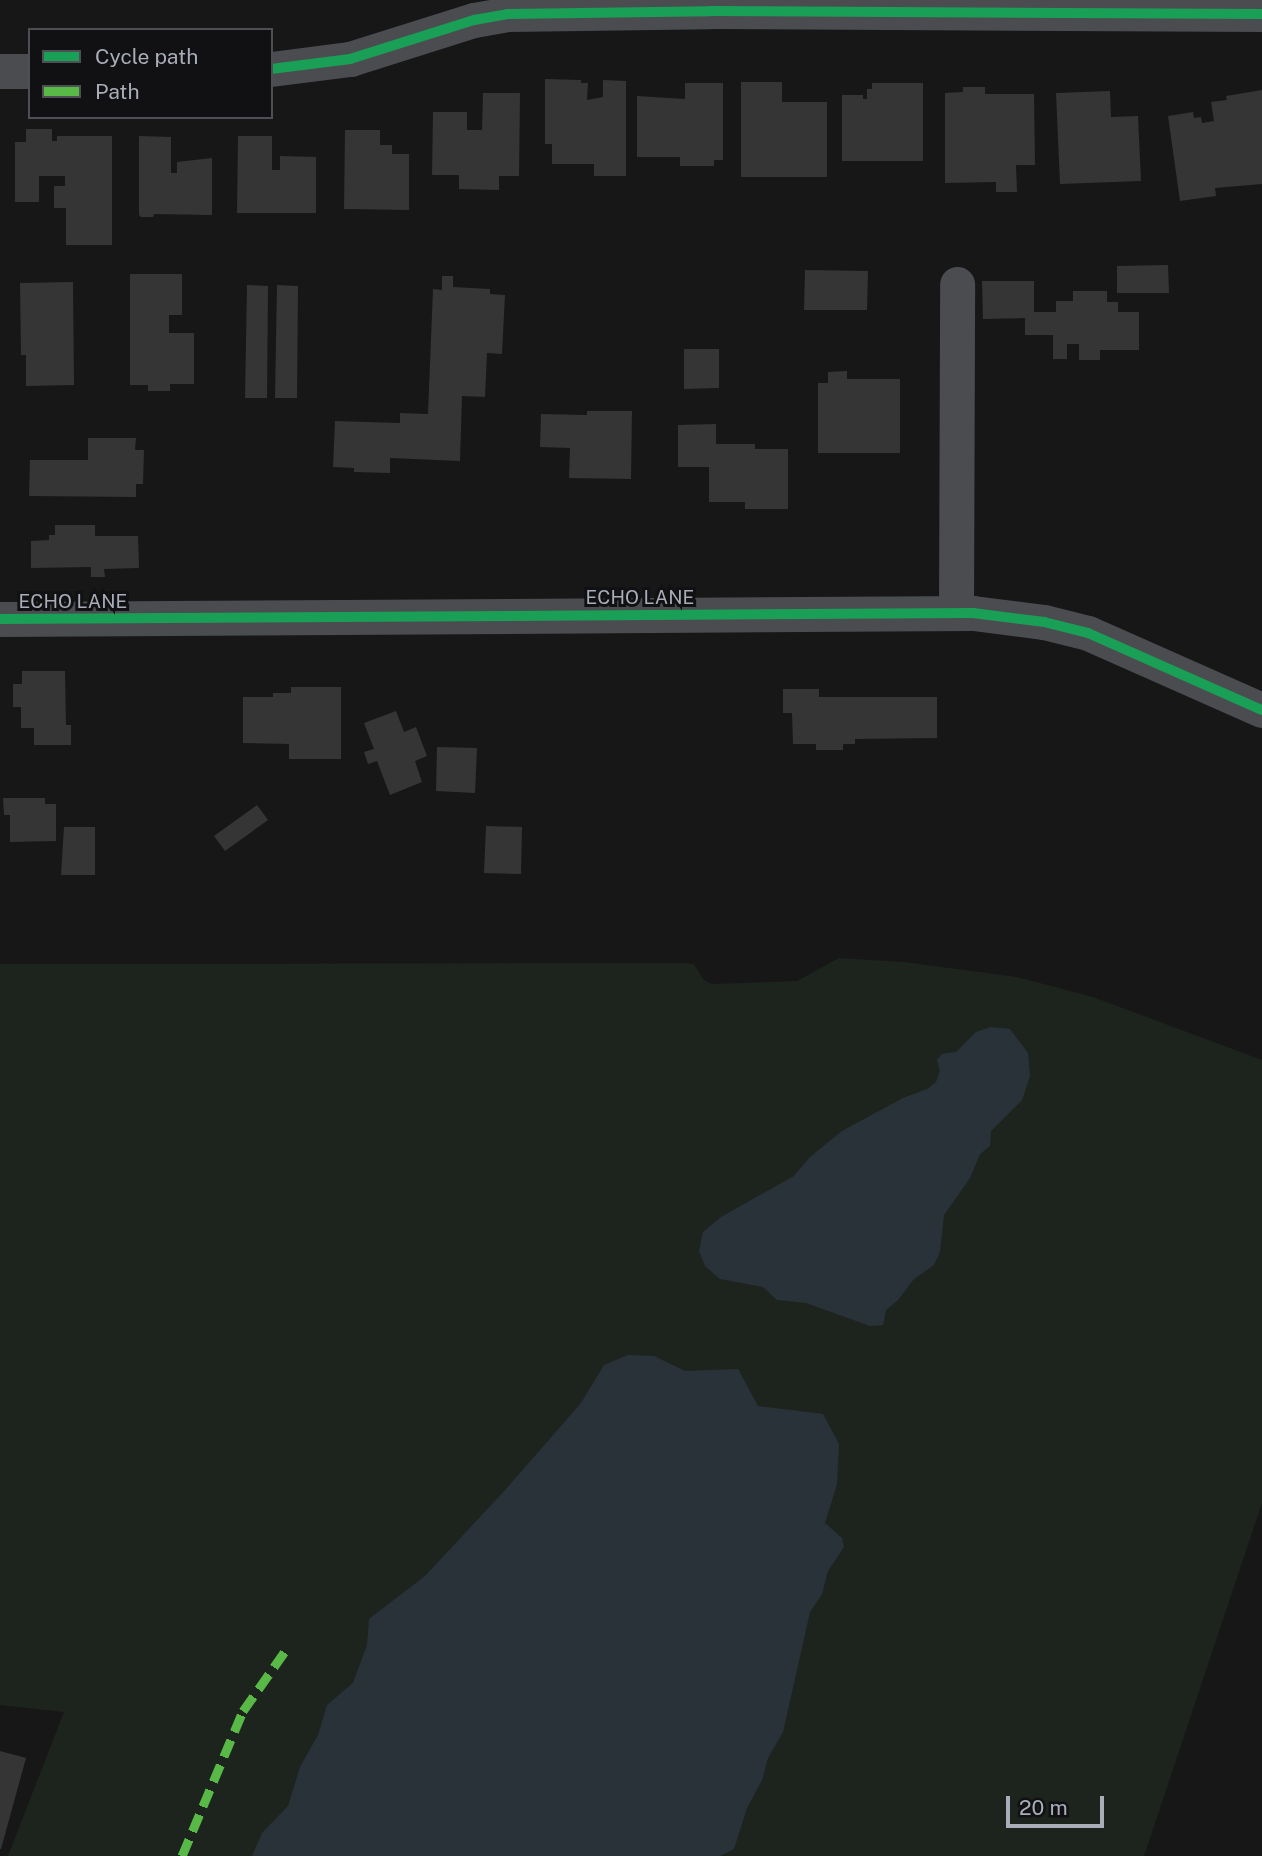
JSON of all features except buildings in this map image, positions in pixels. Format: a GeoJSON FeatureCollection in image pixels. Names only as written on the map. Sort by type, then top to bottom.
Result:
{"type":"FeatureCollection","features":[{"type":"Feature","properties":{"kind":"street"},"geometry":{"type":"LineString","coordinates":[[273,69],[349,59],[492,16],[710,5],[1140,7],[1262,14]]}},
{"type":"Feature","properties":{"kind":"street"},"geometry":{"type":"LineString","coordinates":[[0,71],[28,71]]}},
{"type":"Feature","properties":{"kind":"street"},"geometry":{"type":"LineString","coordinates":[[956,613],[957,284]]}},
{"type":"Feature","properties":{"kind":"street","name":"ECHO LANE"},"geometry":{"type":"LineString","coordinates":[[0,620],[956,613],[1000,616],[1088,633],[1262,710]]}},
{"type":"Feature","properties":{"kind":"shaded area"},"geometry":{"type":"Polygon","coordinates":[[[839,958],[904,962],[1017,977],[1093,997],[1262,1060],[1262,1503],[1144,1856],[8,1856],[64,1712],[0,1705],[0,964],[683,963],[694,964],[704,980],[712,984],[797,981],[839,958]]]}},
{"type":"Feature","properties":{"kind":"shaded area"},"geometry":{"type":"Polygon","coordinates":[[[991,1027],[1010,1029],[1028,1053],[1030,1076],[1022,1100],[991,1131],[990,1146],[980,1154],[970,1178],[944,1215],[940,1252],[934,1265],[914,1279],[898,1300],[886,1310],[883,1325],[870,1326],[806,1303],[777,1300],[763,1287],[720,1279],[705,1266],[699,1251],[703,1232],[721,1217],[794,1176],[810,1157],[842,1131],[903,1098],[927,1089],[936,1082],[940,1071],[937,1060],[942,1054],[956,1052],[976,1032],[991,1027]]]}},
{"type":"Feature","properties":{"kind":"shaded area"},"geometry":{"type":"Polygon","coordinates":[[[628,1355],[654,1356],[685,1371],[738,1369],[758,1406],[823,1414],[839,1444],[837,1484],[825,1523],[842,1538],[844,1547],[828,1571],[822,1594],[810,1612],[783,1732],[768,1758],[762,1780],[747,1808],[734,1849],[720,1856],[252,1856],[262,1833],[288,1806],[300,1767],[318,1735],[327,1705],[353,1683],[367,1645],[369,1619],[425,1576],[507,1488],[581,1403],[604,1365],[628,1355]]]}},
{"type":"Feature","properties":{"kind":"marked path"},"geometry":{"type":"LineString","coordinates":[[182,1856],[243,1711],[288,1647]]}},
{"type":"Feature","properties":{"kind":"cycle path"},"geometry":{"type":"LineString","coordinates":[[273,69],[350,59],[474,20],[507,14],[710,11],[1262,14]]}},
{"type":"Feature","properties":{"kind":"cycle path"},"geometry":{"type":"LineString","coordinates":[[0,619],[973,613],[1044,622],[1088,633],[1262,710]]}}]}
